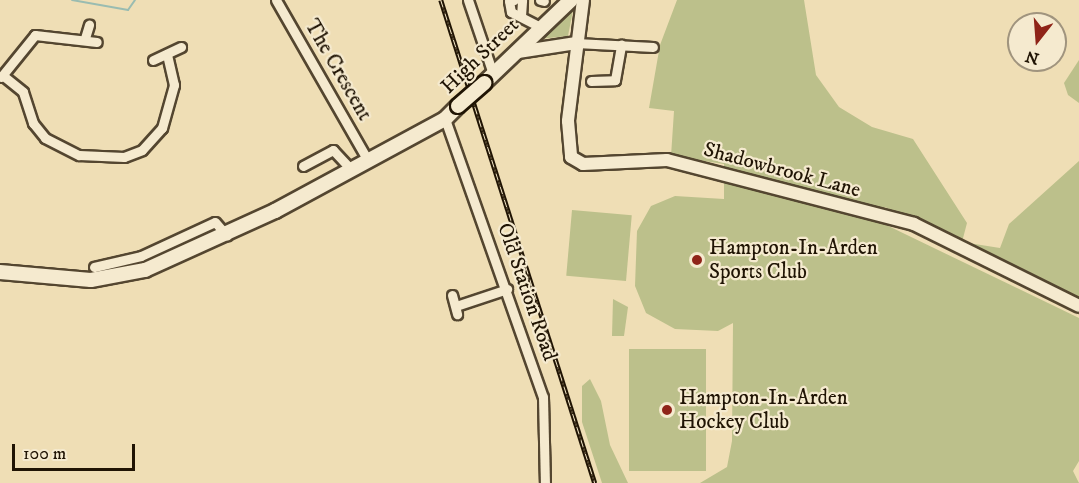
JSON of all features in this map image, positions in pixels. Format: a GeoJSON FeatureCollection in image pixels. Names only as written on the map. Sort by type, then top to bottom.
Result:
{"type":"FeatureCollection","features":[{"type":"Feature","properties":{"kind":"main road","name":"High Street"},"geometry":{"type":"LineString","coordinates":[[0,272],[74,280],[127,276],[226,236],[445,118],[571,0]]}},
{"type":"Feature","properties":{"kind":"street","name":"The Crescent"},"geometry":{"type":"LineString","coordinates":[[276,0],[367,159]]}},
{"type":"Feature","properties":{"kind":"street"},"geometry":{"type":"LineString","coordinates":[[468,0],[489,78]]}},
{"type":"Feature","properties":{"kind":"street"},"geometry":{"type":"LineString","coordinates":[[510,0],[511,12],[541,27]]}},
{"type":"Feature","properties":{"kind":"street"},"geometry":{"type":"LineString","coordinates":[[521,16],[522,0]]}},
{"type":"Feature","properties":{"kind":"street","name":"Shadowbrook Lane"},"geometry":{"type":"LineString","coordinates":[[583,0],[576,43],[568,149],[583,164],[667,159],[914,224],[1079,306]]}},
{"type":"Feature","properties":{"kind":"street"},"geometry":{"type":"LineString","coordinates":[[85,38],[89,25]]}},
{"type":"Feature","properties":{"kind":"street"},"geometry":{"type":"LineString","coordinates":[[97,42],[85,38],[35,35],[22,45],[3,78],[26,98],[39,132],[63,147],[101,160],[142,150],[162,129],[172,102],[167,54]]}},
{"type":"Feature","properties":{"kind":"street"},"geometry":{"type":"LineString","coordinates":[[518,52],[576,43],[653,47]]}},
{"type":"Feature","properties":{"kind":"street"},"geometry":{"type":"LineString","coordinates":[[591,81],[615,80],[621,45]]}},
{"type":"Feature","properties":{"kind":"street"},"geometry":{"type":"LineString","coordinates":[[153,60],[182,47]]}},
{"type":"Feature","properties":{"kind":"street","name":"Old Station Road"},"geometry":{"type":"LineString","coordinates":[[445,118],[507,289],[545,404],[545,483]]}},
{"type":"Feature","properties":{"kind":"street"},"geometry":{"type":"LineString","coordinates":[[303,166],[333,150],[351,169]]}},
{"type":"Feature","properties":{"kind":"street"},"geometry":{"type":"LineString","coordinates":[[94,267],[122,262],[215,222],[226,236]]}},
{"type":"Feature","properties":{"kind":"street"},"geometry":{"type":"LineString","coordinates":[[122,262],[127,276]]}},
{"type":"Feature","properties":{"kind":"street"},"geometry":{"type":"LineString","coordinates":[[452,295],[456,310],[507,289]]}},
{"type":"Feature","properties":{"kind":"green space"},"geometry":{"type":"Polygon","coordinates":[[[677,0],[804,0],[816,75],[839,107],[872,127],[913,139],[967,223],[962,242],[1000,248],[1009,224],[1079,161],[1079,299],[885,207],[878,221],[1079,318],[1079,461],[1073,471],[1079,483],[700,483],[727,467],[732,441],[733,323],[718,331],[675,329],[646,313],[635,286],[637,231],[651,206],[675,196],[724,199],[724,164],[671,156],[674,111],[649,108],[660,45],[677,0]]]}},
{"type":"Feature","properties":{"kind":"green space"},"geometry":{"type":"Polygon","coordinates":[[[574,5],[568,36],[539,39],[574,5]]]}},
{"type":"Feature","properties":{"kind":"green space"},"geometry":{"type":"Polygon","coordinates":[[[1079,60],[1079,103],[1068,95],[1064,83],[1079,60]]]}},
{"type":"Feature","properties":{"kind":"green space"},"geometry":{"type":"Polygon","coordinates":[[[572,210],[632,215],[626,281],[566,276],[572,210]]]}},
{"type":"Feature","properties":{"kind":"green space"},"geometry":{"type":"Polygon","coordinates":[[[613,299],[628,307],[624,336],[612,336],[613,299]]]}},
{"type":"Feature","properties":{"kind":"green space","name":"Hampton-In-Arden Hockey Club"},"geometry":{"type":"Polygon","coordinates":[[[629,349],[706,349],[706,471],[629,471],[629,349]]]}},
{"type":"Feature","properties":{"kind":"green space"},"geometry":{"type":"Polygon","coordinates":[[[590,379],[601,401],[610,445],[628,483],[602,483],[582,422],[582,386],[590,379]]]}},
{"type":"Feature","properties":{"kind":"waterway"},"geometry":{"type":"LineString","coordinates":[[72,0],[128,10],[135,0]]}},
{"type":"Feature","properties":{"kind":"railway"},"geometry":{"type":"LineString","coordinates":[[441,0],[595,483]]}},
{"type":"Feature","properties":{"kind":"place","name":"Hampton-In-Arden Sports Club"},"geometry":{"type":"Point","coordinates":[697,260]}},
{"type":"Feature","properties":{"kind":"place","name":"Hampton-In-Arden Hockey Club"},"geometry":{"type":"Point","coordinates":[667,410]}}]}
